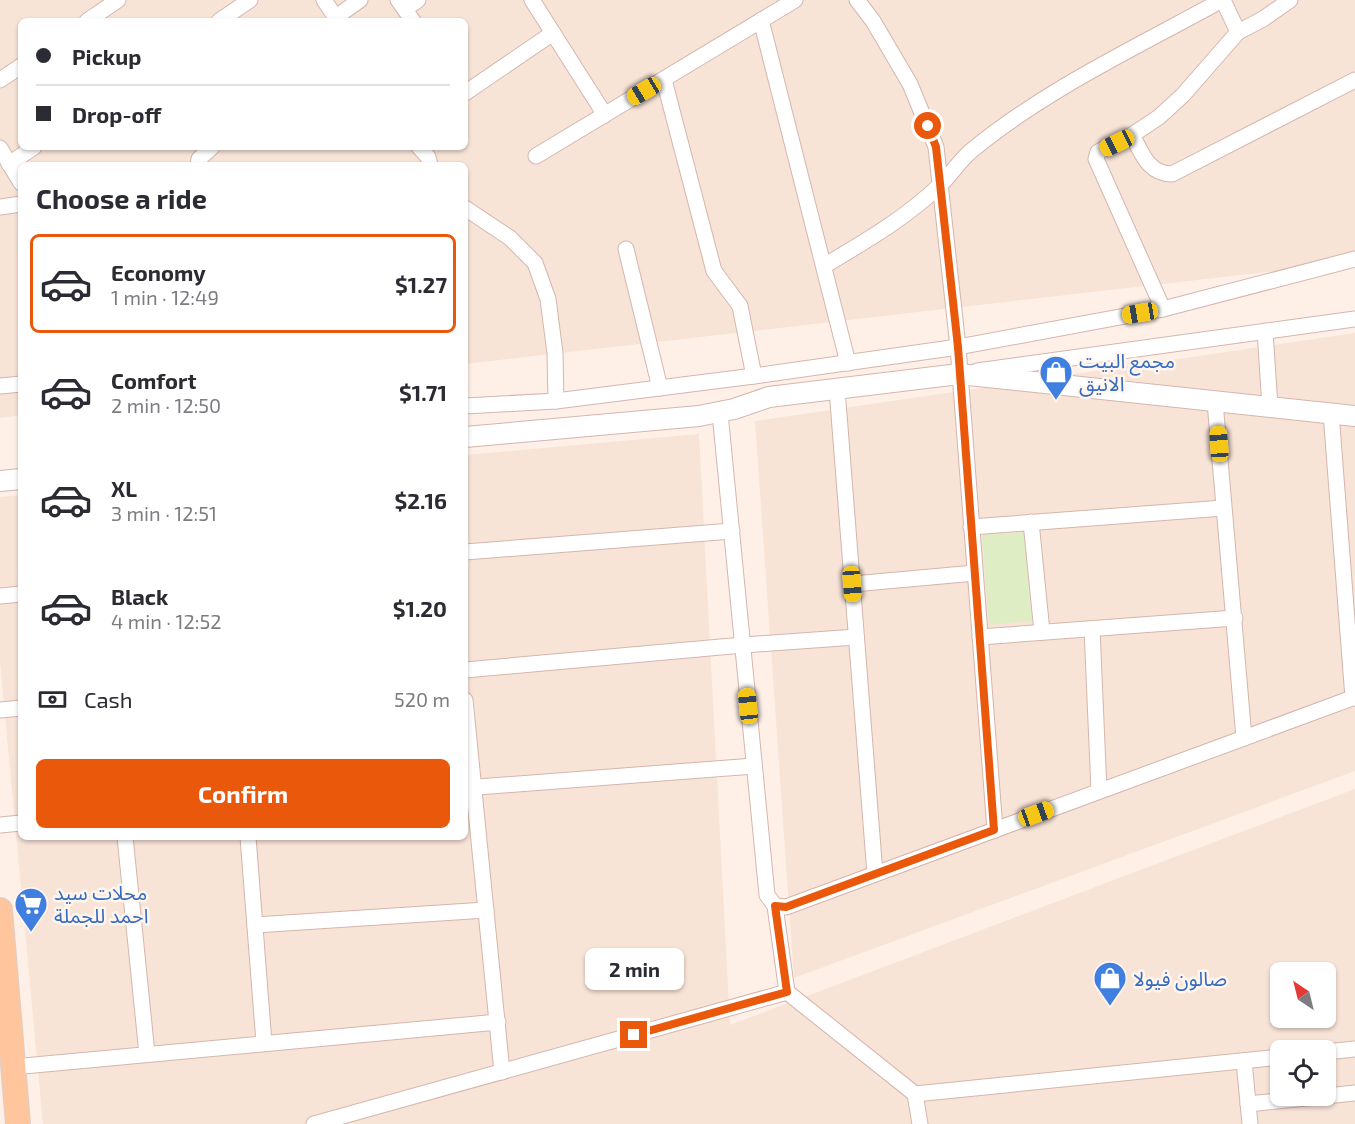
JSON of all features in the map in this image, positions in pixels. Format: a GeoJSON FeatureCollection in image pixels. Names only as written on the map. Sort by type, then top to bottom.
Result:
{"type":"FeatureCollection","features":[{"type":"Feature","properties":{"kind":"main road"},"geometry":{"type":"LineString","coordinates":[[0,910],[18,1124]]}},
{"type":"Feature","properties":{"kind":"street"},"geometry":{"type":"LineString","coordinates":[[91,18],[118,0]]}},
{"type":"Feature","properties":{"kind":"street"},"geometry":{"type":"LineString","coordinates":[[223,18],[250,0]]}},
{"type":"Feature","properties":{"kind":"street"},"geometry":{"type":"LineString","coordinates":[[324,0],[336,18]]}},
{"type":"Feature","properties":{"kind":"street"},"geometry":{"type":"LineString","coordinates":[[338,18],[360,0]]}},
{"type":"Feature","properties":{"kind":"street"},"geometry":{"type":"LineString","coordinates":[[405,10],[418,0]]}},
{"type":"Feature","properties":{"kind":"street"},"geometry":{"type":"LineString","coordinates":[[532,0],[605,115]]}},
{"type":"Feature","properties":{"kind":"street"},"geometry":{"type":"LineString","coordinates":[[536,156],[795,0]]}},
{"type":"Feature","properties":{"kind":"street"},"geometry":{"type":"LineString","coordinates":[[857,0],[873,21],[910,84],[936,147],[958,347],[994,830]]}},
{"type":"Feature","properties":{"kind":"street"},"geometry":{"type":"LineString","coordinates":[[824,266],[868,240],[912,209],[941,185],[969,152],[1047,96],[1222,0],[1238,33]]}},
{"type":"Feature","properties":{"kind":"street"},"geometry":{"type":"LineString","coordinates":[[1163,309],[1096,159],[1098,152],[1132,135],[1172,106],[1238,33],[1290,0]]}},
{"type":"Feature","properties":{"kind":"street"},"geometry":{"type":"LineString","coordinates":[[761,20],[848,363]]}},
{"type":"Feature","properties":{"kind":"street"},"geometry":{"type":"LineString","coordinates":[[468,91],[553,33]]}},
{"type":"Feature","properties":{"kind":"street"},"geometry":{"type":"LineString","coordinates":[[0,80],[18,68]]}},
{"type":"Feature","properties":{"kind":"street"},"geometry":{"type":"LineString","coordinates":[[664,80],[714,271],[740,306],[754,376]]}},
{"type":"Feature","properties":{"kind":"street"},"geometry":{"type":"LineString","coordinates":[[1132,135],[1150,167],[1160,173],[1172,174],[1355,80]]}},
{"type":"Feature","properties":{"kind":"street"},"geometry":{"type":"LineString","coordinates":[[0,148],[18,178]]}},
{"type":"Feature","properties":{"kind":"street"},"geometry":{"type":"LineString","coordinates":[[9,164],[30,150]]}},
{"type":"Feature","properties":{"kind":"street"},"geometry":{"type":"LineString","coordinates":[[199,162],[209,150]]}},
{"type":"Feature","properties":{"kind":"street"},"geometry":{"type":"LineString","coordinates":[[0,207],[18,204]]}},
{"type":"Feature","properties":{"kind":"street"},"geometry":{"type":"LineString","coordinates":[[468,210],[510,238],[535,263],[548,299],[555,353],[556,401]]}},
{"type":"Feature","properties":{"kind":"street"},"geometry":{"type":"LineString","coordinates":[[626,249],[660,388]]}},
{"type":"Feature","properties":{"kind":"street"},"geometry":{"type":"LineString","coordinates":[[468,406],[556,401],[958,347],[1163,309],[1355,259]]}},
{"type":"Feature","properties":{"kind":"street"},"geometry":{"type":"LineString","coordinates":[[468,437],[720,412],[769,397],[959,374],[1355,319]]}},
{"type":"Feature","properties":{"kind":"street"},"geometry":{"type":"LineString","coordinates":[[1265,331],[1270,407]]}},
{"type":"Feature","properties":{"kind":"street"},"geometry":{"type":"LineString","coordinates":[[959,374],[1355,416]]}},
{"type":"Feature","properties":{"kind":"street"},"geometry":{"type":"LineString","coordinates":[[0,386],[18,384]]}},
{"type":"Feature","properties":{"kind":"street"},"geometry":{"type":"LineString","coordinates":[[837,389],[875,874]]}},
{"type":"Feature","properties":{"kind":"street"},"geometry":{"type":"LineString","coordinates":[[1215,402],[1244,738]]}},
{"type":"Feature","properties":{"kind":"street"},"geometry":{"type":"LineString","coordinates":[[720,412],[766,895],[775,906],[787,992],[915,1094],[920,1124]]}},
{"type":"Feature","properties":{"kind":"street"},"geometry":{"type":"LineString","coordinates":[[775,906],[786,907],[1354,698],[1330,413]]}},
{"type":"Feature","properties":{"kind":"street"},"geometry":{"type":"LineString","coordinates":[[0,481],[18,479]]}},
{"type":"Feature","properties":{"kind":"street"},"geometry":{"type":"LineString","coordinates":[[971,527],[1224,508]]}},
{"type":"Feature","properties":{"kind":"street"},"geometry":{"type":"LineString","coordinates":[[1031,522],[1042,632]]}},
{"type":"Feature","properties":{"kind":"street"},"geometry":{"type":"LineString","coordinates":[[468,552],[732,531]]}},
{"type":"Feature","properties":{"kind":"street"},"geometry":{"type":"LineString","coordinates":[[852,584],[975,573]]}},
{"type":"Feature","properties":{"kind":"street"},"geometry":{"type":"LineString","coordinates":[[0,596],[18,594]]}},
{"type":"Feature","properties":{"kind":"street"},"geometry":{"type":"LineString","coordinates":[[980,637],[1235,618]]}},
{"type":"Feature","properties":{"kind":"street"},"geometry":{"type":"LineString","coordinates":[[1092,629],[1099,791]]}},
{"type":"Feature","properties":{"kind":"street"},"geometry":{"type":"LineString","coordinates":[[468,670],[856,637]]}},
{"type":"Feature","properties":{"kind":"street"},"geometry":{"type":"LineString","coordinates":[[0,710],[18,708]]}},
{"type":"Feature","properties":{"kind":"street"},"geometry":{"type":"LineString","coordinates":[[468,766],[486,910],[502,1072]]}},
{"type":"Feature","properties":{"kind":"street"},"geometry":{"type":"LineString","coordinates":[[469,788],[754,766]]}},
{"type":"Feature","properties":{"kind":"street"},"geometry":{"type":"LineString","coordinates":[[0,825],[18,823]]}},
{"type":"Feature","properties":{"kind":"street"},"geometry":{"type":"LineString","coordinates":[[125,840],[147,1054]]}},
{"type":"Feature","properties":{"kind":"street"},"geometry":{"type":"LineString","coordinates":[[248,840],[264,1043]]}},
{"type":"Feature","properties":{"kind":"street"},"geometry":{"type":"LineString","coordinates":[[255,925],[486,910]]}},
{"type":"Feature","properties":{"kind":"street"},"geometry":{"type":"LineString","coordinates":[[314,1124],[787,992]]}},
{"type":"Feature","properties":{"kind":"street"},"geometry":{"type":"LineString","coordinates":[[13,1067],[498,1022]]}},
{"type":"Feature","properties":{"kind":"street"},"geometry":{"type":"LineString","coordinates":[[1336,1051],[1355,1049]]}},
{"type":"Feature","properties":{"kind":"street"},"geometry":{"type":"LineString","coordinates":[[915,1094],[1270,1058]]}},
{"type":"Feature","properties":{"kind":"street"},"geometry":{"type":"LineString","coordinates":[[1244,1061],[1250,1124]]}},
{"type":"Feature","properties":{"kind":"street"},"geometry":{"type":"LineString","coordinates":[[1248,1104],[1355,1094]]}},
{"type":"Feature","properties":{"kind":"shaded area"},"geometry":{"type":"Polygon","coordinates":[[[0,0],[1355,0],[1355,262],[468,364],[468,162],[18,162],[18,415],[0,418],[0,0]]]}},
{"type":"Feature","properties":{"kind":"shaded area"},"geometry":{"type":"Polygon","coordinates":[[[1355,333],[1355,771],[794,978],[755,421],[1355,333]]]}},
{"type":"Feature","properties":{"kind":"shaded area"},"geometry":{"type":"Polygon","coordinates":[[[699,434],[730,1025],[1355,789],[1355,1124],[43,1124],[0,662],[0,497],[18,495],[18,840],[468,840],[468,455],[699,434]]]}},
{"type":"Feature","properties":{"kind":"green space"},"geometry":{"type":"Polygon","coordinates":[[[1024,532],[1032,621],[989,625],[982,535],[1024,532]]]}},
{"type":"Feature","properties":{"kind":"place","name":"مجمع البيت الانيق"},"geometry":{"type":"Point","coordinates":[1056,401]}},
{"type":"Feature","properties":{"kind":"place","name":"محلات سيد احمد للجملة"},"geometry":{"type":"Point","coordinates":[31,933]}},
{"type":"Feature","properties":{"kind":"place","name":"صالون فيولا"},"geometry":{"type":"Point","coordinates":[1110,1007]}},
{"type":"Feature","properties":{"kind":"route"},"geometry":{"type":"LineString","coordinates":[[634,1035],[787,992],[775,906],[786,907],[994,830],[958,347],[936,147],[928,126]]}}]}
